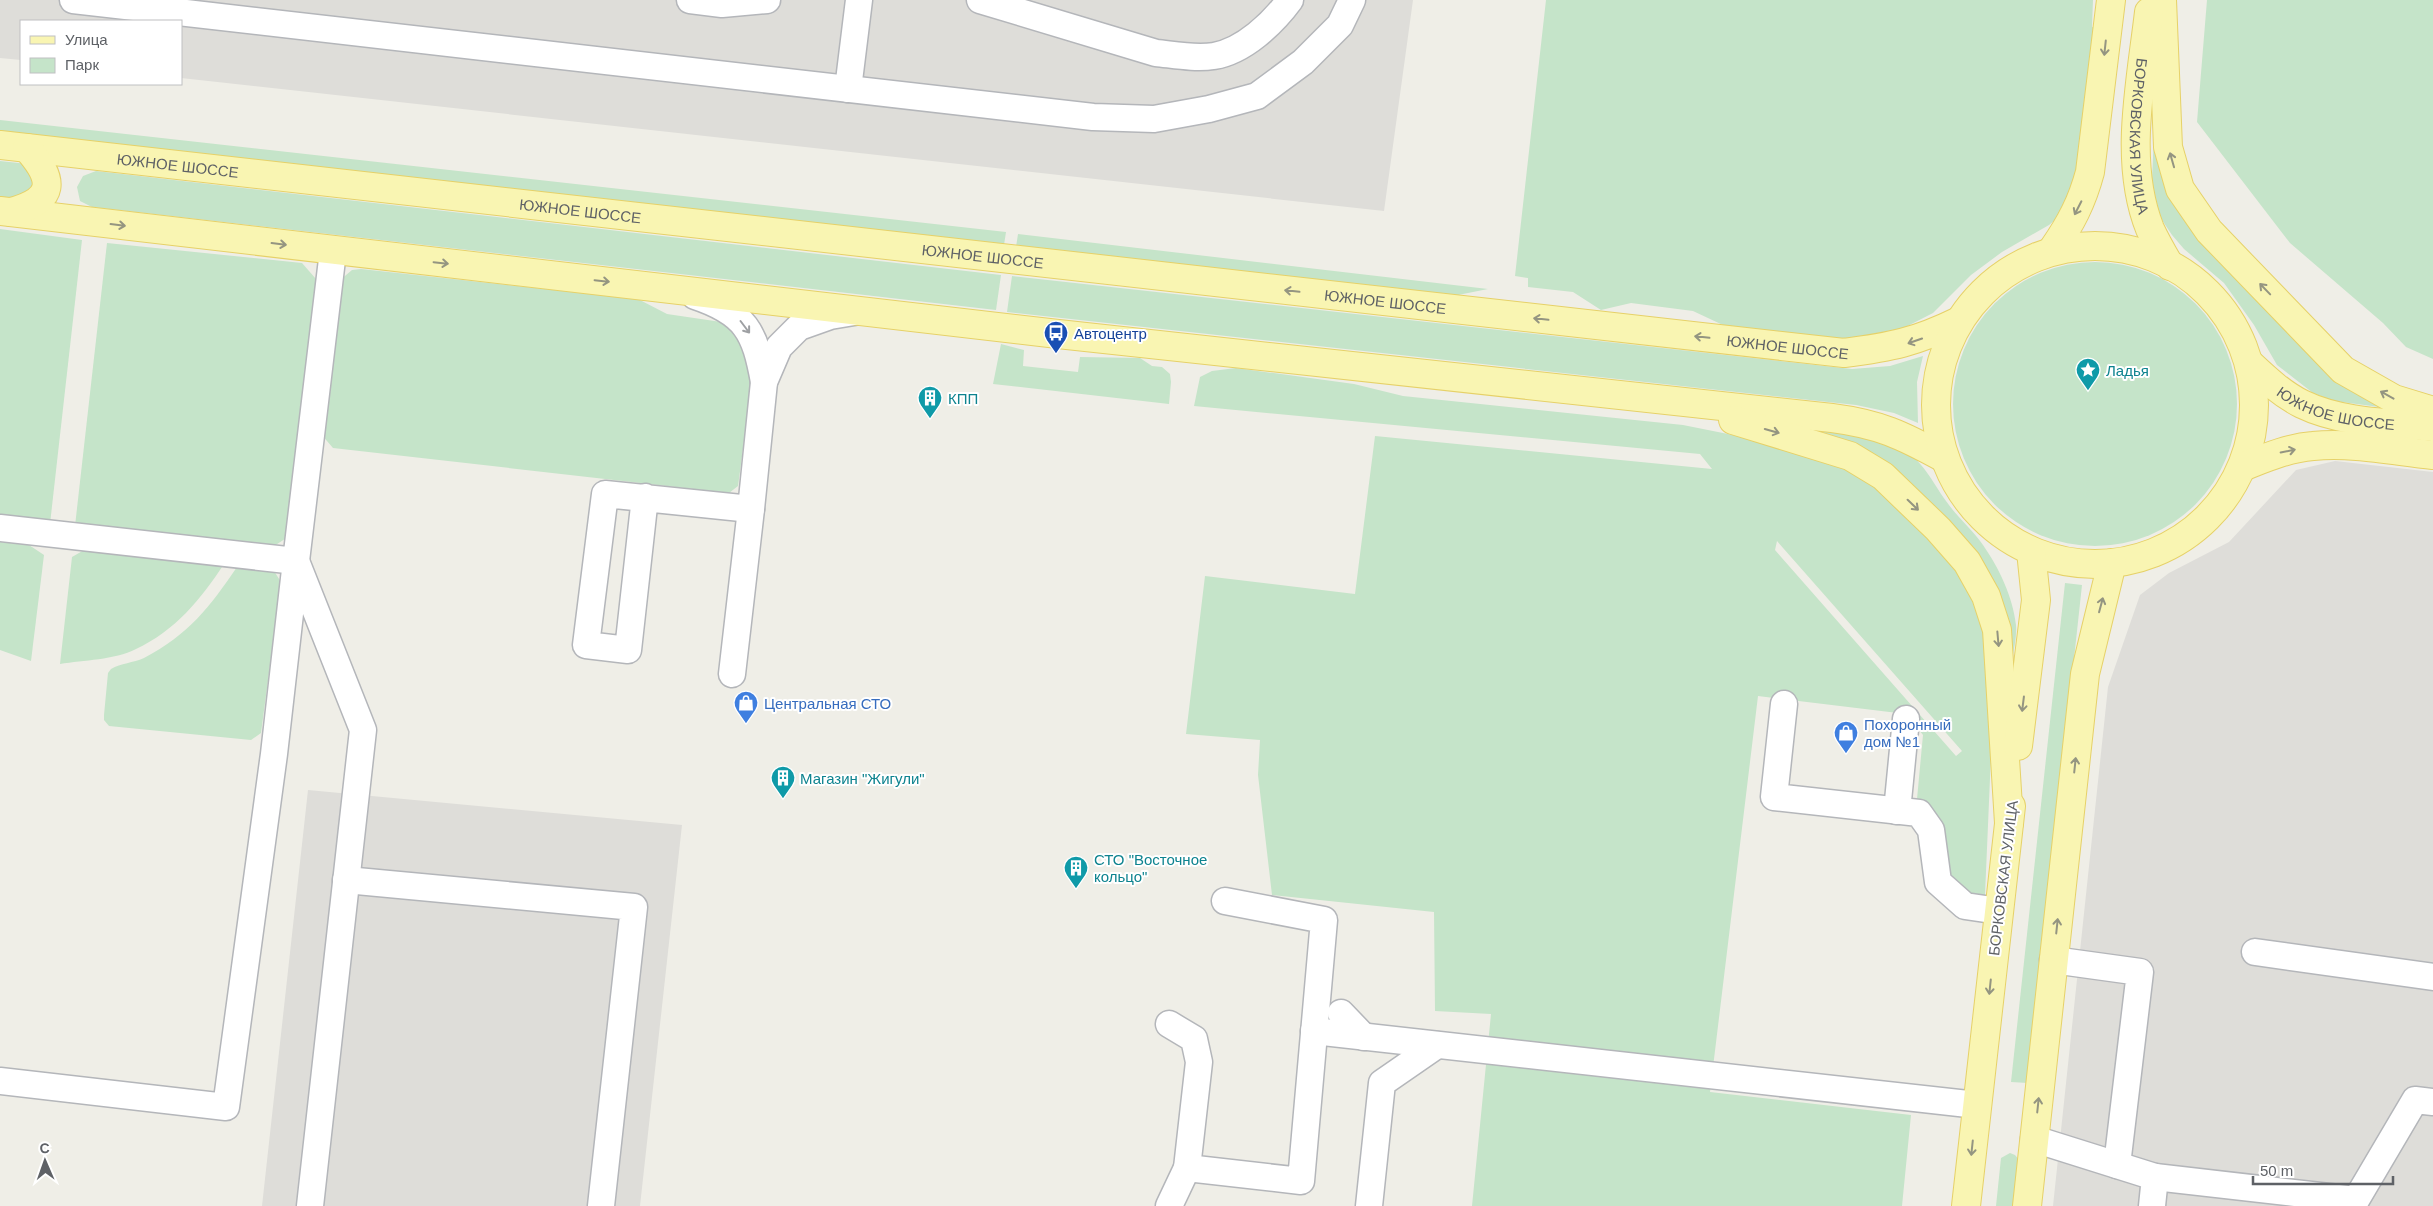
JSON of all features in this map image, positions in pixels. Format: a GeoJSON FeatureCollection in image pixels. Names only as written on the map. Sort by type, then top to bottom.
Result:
{"type":"FeatureCollection","features":[{"type":"Feature","properties":{"kind":"main road"},"geometry":{"type":"LineString","coordinates":[[2053,249],[2068,228],[2083,199],[2090,172],[2111,0]]}},
{"type":"Feature","properties":{"kind":"main road","name":"БОРКОВСКАЯ УЛИЦА"},"geometry":{"type":"LineString","coordinates":[[2150,0],[2136,127],[2137,162],[2140,190],[2150,228],[2170,266]]}},
{"type":"Feature","properties":{"kind":"main road"},"geometry":{"type":"LineString","coordinates":[[2162,0],[2168,147],[2180,189],[2209,231],[2343,370],[2394,399],[2433,411]]}},
{"type":"Feature","properties":{"kind":"main road","name":"ЮЖНОЕ ШОССЕ"},"geometry":{"type":"LineString","coordinates":[[0,145],[1844,353],[1907,344],[1959,321]]}},
{"type":"Feature","properties":{"kind":"main road"},"geometry":{"type":"LineString","coordinates":[[6,212],[28,208],[42,198],[47,182],[45,172],[27,148]]}},
{"type":"Feature","properties":{"kind":"main road"},"geometry":{"type":"LineString","coordinates":[[80,220],[62,201],[58,183],[61,172],[84,155]]}},
{"type":"Feature","properties":{"kind":"main road"},"geometry":{"type":"LineString","coordinates":[[6,212],[1068,335],[1864,422],[1897,433],[1944,458]]}},
{"type":"Feature","properties":{"kind":"main road"},"geometry":{"type":"LineString","coordinates":[[2092,245],[2114,246],[2140,252],[2170,266],[2210,295],[2226,314],[2240,338],[2250,364],[2254,388],[2255,416],[2242,467],[2214,511],[2173,544],[2152,554],[2112,563],[2072,562],[2031,551],[2006,538],[1984,520],[1958,486],[1944,458],[1937,435],[1934,405],[1935,385],[1947,343],[1959,321],[1990,284],[2008,270],[2053,249],[2092,245]]}},
{"type":"Feature","properties":{"kind":"main road","name":"ЮЖНОЕ ШОССЕ"},"geometry":{"type":"LineString","coordinates":[[2250,364],[2277,388],[2302,404],[2333,414],[2433,427]]}},
{"type":"Feature","properties":{"kind":"main road"},"geometry":{"type":"LineString","coordinates":[[1605,393],[1697,410],[1799,439],[1850,456],[1883,476],[1938,529],[1967,562],[1986,596],[1997,630],[2009,823]]}},
{"type":"Feature","properties":{"kind":"main road","name":"ЮЖНОЕ ШОССЕ"},"geometry":{"type":"LineString","coordinates":[[2242,467],[2276,454],[2313,446],[2346,446],[2433,455]]}},
{"type":"Feature","properties":{"kind":"main road","name":"БОРКОВСКАЯ УЛИЦА"},"geometry":{"type":"LineString","coordinates":[[1966,1206],[2036,600],[2031,551]]}},
{"type":"Feature","properties":{"kind":"main road"},"geometry":{"type":"LineString","coordinates":[[2027,1206],[2085,674],[2112,563]]}},
{"type":"Feature","properties":{"kind":"street"},"geometry":{"type":"LineString","coordinates":[[73,0],[1093,117],[1154,119],[1257,96],[1303,62],[1334,32],[1340,25],[1352,0]]}},
{"type":"Feature","properties":{"kind":"street"},"geometry":{"type":"LineString","coordinates":[[690,0],[722,4],[767,0]]}},
{"type":"Feature","properties":{"kind":"street"},"geometry":{"type":"LineString","coordinates":[[848,89],[859,0]]}},
{"type":"Feature","properties":{"kind":"street"},"geometry":{"type":"LineString","coordinates":[[987,1],[1156,53],[1186,57],[1215,56],[1238,46],[1265,29],[1290,0]]}},
{"type":"Feature","properties":{"kind":"street"},"geometry":{"type":"LineString","coordinates":[[0,1081],[226,1107],[274,754],[333,251]]}},
{"type":"Feature","properties":{"kind":"street"},"geometry":{"type":"LineString","coordinates":[[673,288],[712,301],[733,312],[748,330],[759,351],[764,382],[732,674]]}},
{"type":"Feature","properties":{"kind":"street"},"geometry":{"type":"LineString","coordinates":[[764,382],[779,346],[799,327],[830,316],[864,311]]}},
{"type":"Feature","properties":{"kind":"street"},"geometry":{"type":"LineString","coordinates":[[645,498],[628,650],[586,645],[605,494],[645,498],[751,509]]}},
{"type":"Feature","properties":{"kind":"street"},"geometry":{"type":"LineString","coordinates":[[0,528],[296,561]]}},
{"type":"Feature","properties":{"kind":"street"},"geometry":{"type":"LineString","coordinates":[[296,561],[363,730],[310,1206]]}},
{"type":"Feature","properties":{"kind":"street"},"geometry":{"type":"LineString","coordinates":[[1784,704],[1774,797],[1919,813],[1931,830],[1938,882],[1965,906],[1999,911]]}},
{"type":"Feature","properties":{"kind":"street"},"geometry":{"type":"LineString","coordinates":[[1897,811],[1906,719]]}},
{"type":"Feature","properties":{"kind":"street"},"geometry":{"type":"LineString","coordinates":[[346,880],[634,907],[601,1206]]}},
{"type":"Feature","properties":{"kind":"street"},"geometry":{"type":"LineString","coordinates":[[1186,1168],[1301,1181],[1324,920],[1224,901]]}},
{"type":"Feature","properties":{"kind":"street"},"geometry":{"type":"LineString","coordinates":[[2254,952],[2433,977]]}},
{"type":"Feature","properties":{"kind":"street"},"geometry":{"type":"LineString","coordinates":[[2053,960],[2140,972],[2117,1165]]}},
{"type":"Feature","properties":{"kind":"street"},"geometry":{"type":"LineString","coordinates":[[1341,1013],[1364,1037]]}},
{"type":"Feature","properties":{"kind":"street"},"geometry":{"type":"LineString","coordinates":[[1169,1024],[1194,1039],[1199,1062],[1186,1168],[1169,1206]]}},
{"type":"Feature","properties":{"kind":"street"},"geometry":{"type":"LineString","coordinates":[[1314,1031],[1977,1105]]}},
{"type":"Feature","properties":{"kind":"street"},"geometry":{"type":"LineString","coordinates":[[1368,1206],[1382,1083],[1437,1045]]}},
{"type":"Feature","properties":{"kind":"street"},"geometry":{"type":"LineString","coordinates":[[2034,1139],[2155,1177],[2356,1200],[2415,1100],[2433,1102]]}},
{"type":"Feature","properties":{"kind":"street"},"geometry":{"type":"LineString","coordinates":[[2152,1206],[2155,1177]]}},
{"type":"Feature","properties":{"kind":"shaded area"},"geometry":{"type":"Polygon","coordinates":[[[0,0],[1413,0],[1384,211],[182,78],[182,20],[20,20],[20,60],[0,58],[0,0]]]}},
{"type":"Feature","properties":{"kind":"shaded area"},"geometry":{"type":"Polygon","coordinates":[[[2335,461],[2433,472],[2433,1206],[2053,1206],[2108,687],[2140,595],[2169,573],[2229,542],[2296,470],[2335,461]]]}},
{"type":"Feature","properties":{"kind":"shaded area"},"geometry":{"type":"Polygon","coordinates":[[[308,790],[682,825],[640,1206],[262,1206],[308,790]]]}},
{"type":"Feature","properties":{"kind":"green space"},"geometry":{"type":"Polygon","coordinates":[[[1546,0],[2093,0],[2092,27],[2104,28],[2094,128],[2060,216],[2049,225],[2002,252],[1971,275],[1933,313],[1886,337],[1861,341],[1725,326],[1693,311],[1631,303],[1601,310],[1573,292],[1528,287],[1528,278],[1515,276],[1546,0]]]}},
{"type":"Feature","properties":{"kind":"green space"},"geometry":{"type":"Polygon","coordinates":[[[2207,0],[2433,0],[2433,359],[2406,347],[2383,323],[2290,243],[2197,122],[2207,0]]]}},
{"type":"Feature","properties":{"kind":"green space"},"geometry":{"type":"Polygon","coordinates":[[[0,120],[1006,232],[1004,245],[0,133],[0,120]]]}},
{"type":"Feature","properties":{"kind":"green space"},"geometry":{"type":"Polygon","coordinates":[[[2154,135],[2167,183],[2402,410],[2334,401],[2313,393],[2277,365],[2254,325],[2224,283],[2184,249],[2160,217],[2152,179],[2154,135]]]}},
{"type":"Feature","properties":{"kind":"green space"},"geometry":{"type":"Polygon","coordinates":[[[0,161],[28,164],[38,196],[0,199],[0,161]]]}},
{"type":"Feature","properties":{"kind":"green space"},"geometry":{"type":"Polygon","coordinates":[[[96,171],[1001,275],[996,310],[92,207],[80,201],[77,187],[83,176],[96,171]]]}},
{"type":"Feature","properties":{"kind":"green space"},"geometry":{"type":"Polygon","coordinates":[[[0,229],[82,240],[50,524],[0,518],[0,229]]]}},
{"type":"Feature","properties":{"kind":"green space"},"geometry":{"type":"Polygon","coordinates":[[[1018,234],[1488,289],[1458,295],[1016,247],[1018,234]]]}},
{"type":"Feature","properties":{"kind":"green space"},"geometry":{"type":"Polygon","coordinates":[[[107,243],[302,263],[316,279],[319,292],[288,537],[274,546],[75,526],[107,243]]]}},
{"type":"Feature","properties":{"kind":"green space"},"geometry":{"type":"Polygon","coordinates":[[[2095,262],[2123,265],[2149,273],[2174,286],[2195,304],[2213,325],[2226,350],[2234,376],[2237,404],[2234,432],[2226,458],[2213,483],[2195,504],[2174,522],[2149,535],[2123,543],[2095,546],[2067,543],[2041,535],[2016,522],[1995,504],[1977,483],[1964,458],[1956,432],[1953,404],[1956,376],[1964,350],[1977,325],[1995,304],[2016,286],[2041,273],[2067,265],[2095,262]]]}},
{"type":"Feature","properties":{"kind":"green space"},"geometry":{"type":"Polygon","coordinates":[[[361,269],[638,299],[667,314],[728,323],[755,360],[738,486],[729,493],[333,448],[321,434],[339,281],[352,270],[361,269]]]}},
{"type":"Feature","properties":{"kind":"green space"},"geometry":{"type":"Polygon","coordinates":[[[1012,276],[1852,369],[1890,366],[1923,356],[1917,382],[1918,423],[1894,413],[1856,405],[1007,312],[1012,276]]]}},
{"type":"Feature","properties":{"kind":"green space"},"geometry":{"type":"Polygon","coordinates":[[[1001,344],[1024,350],[1023,366],[1078,372],[1080,357],[1140,358],[1152,366],[1162,367],[1170,374],[1169,404],[993,384],[1001,344]]]}},
{"type":"Feature","properties":{"kind":"green space"},"geometry":{"type":"Polygon","coordinates":[[[1236,368],[1354,384],[1403,396],[1683,425],[1768,442],[1860,468],[1946,556],[1965,581],[1988,632],[1991,755],[1985,895],[1979,900],[1951,884],[1917,799],[1923,735],[1906,714],[1758,696],[1710,1092],[1911,1115],[1902,1206],[1472,1206],[1491,1014],[1435,1011],[1434,912],[1272,895],[1258,775],[1260,740],[1186,734],[1205,576],[1355,594],[1375,436],[1712,469],[1700,454],[1194,406],[1200,377],[1212,371],[1236,368]],[[1777,541],[1775,550],[1956,756],[1962,751],[1777,541]]]}},
{"type":"Feature","properties":{"kind":"green space"},"geometry":{"type":"Polygon","coordinates":[[[1817,431],[1880,439],[1907,452],[1920,464],[1950,507],[1983,545],[2000,573],[2012,604],[2016,625],[2012,660],[2009,629],[1856,445],[1817,431]]]}},
{"type":"Feature","properties":{"kind":"green space"},"geometry":{"type":"Polygon","coordinates":[[[0,542],[29,545],[44,555],[31,661],[0,650],[0,542]]]}},
{"type":"Feature","properties":{"kind":"green space"},"geometry":{"type":"Polygon","coordinates":[[[86,549],[224,564],[206,590],[186,613],[150,642],[127,653],[60,664],[72,557],[86,549]]]}},
{"type":"Feature","properties":{"kind":"green space"},"geometry":{"type":"Polygon","coordinates":[[[237,567],[274,571],[281,582],[261,733],[251,740],[109,726],[104,720],[104,715],[108,673],[111,669],[144,658],[174,639],[197,619],[237,567]]]}},
{"type":"Feature","properties":{"kind":"green space"},"geometry":{"type":"Polygon","coordinates":[[[2065,583],[2082,585],[2028,1083],[2011,1082],[2065,583]]]}},
{"type":"Feature","properties":{"kind":"green space"},"geometry":{"type":"Polygon","coordinates":[[[2010,1153],[2019,1160],[2014,1206],[1996,1206],[2001,1158],[2010,1153]]]}},
{"type":"Feature","properties":{"kind":"place","name":"Автоцентр"},"geometry":{"type":"Point","coordinates":[1056,354]}},
{"type":"Feature","properties":{"kind":"place","name":"Ладья"},"geometry":{"type":"Point","coordinates":[2088,391]}},
{"type":"Feature","properties":{"kind":"place","name":"КПП"},"geometry":{"type":"Point","coordinates":[930,419]}},
{"type":"Feature","properties":{"kind":"place","name":"Центральная СТО"},"geometry":{"type":"Point","coordinates":[746,724]}},
{"type":"Feature","properties":{"kind":"place","name":"Похоронный дом №1"},"geometry":{"type":"Point","coordinates":[1846,754]}},
{"type":"Feature","properties":{"kind":"place","name":"Магазин \"Жигули\""},"geometry":{"type":"Point","coordinates":[783,799]}},
{"type":"Feature","properties":{"kind":"place","name":"СТО \"Восточное кольцо\""},"geometry":{"type":"Point","coordinates":[1076,889]}}]}
